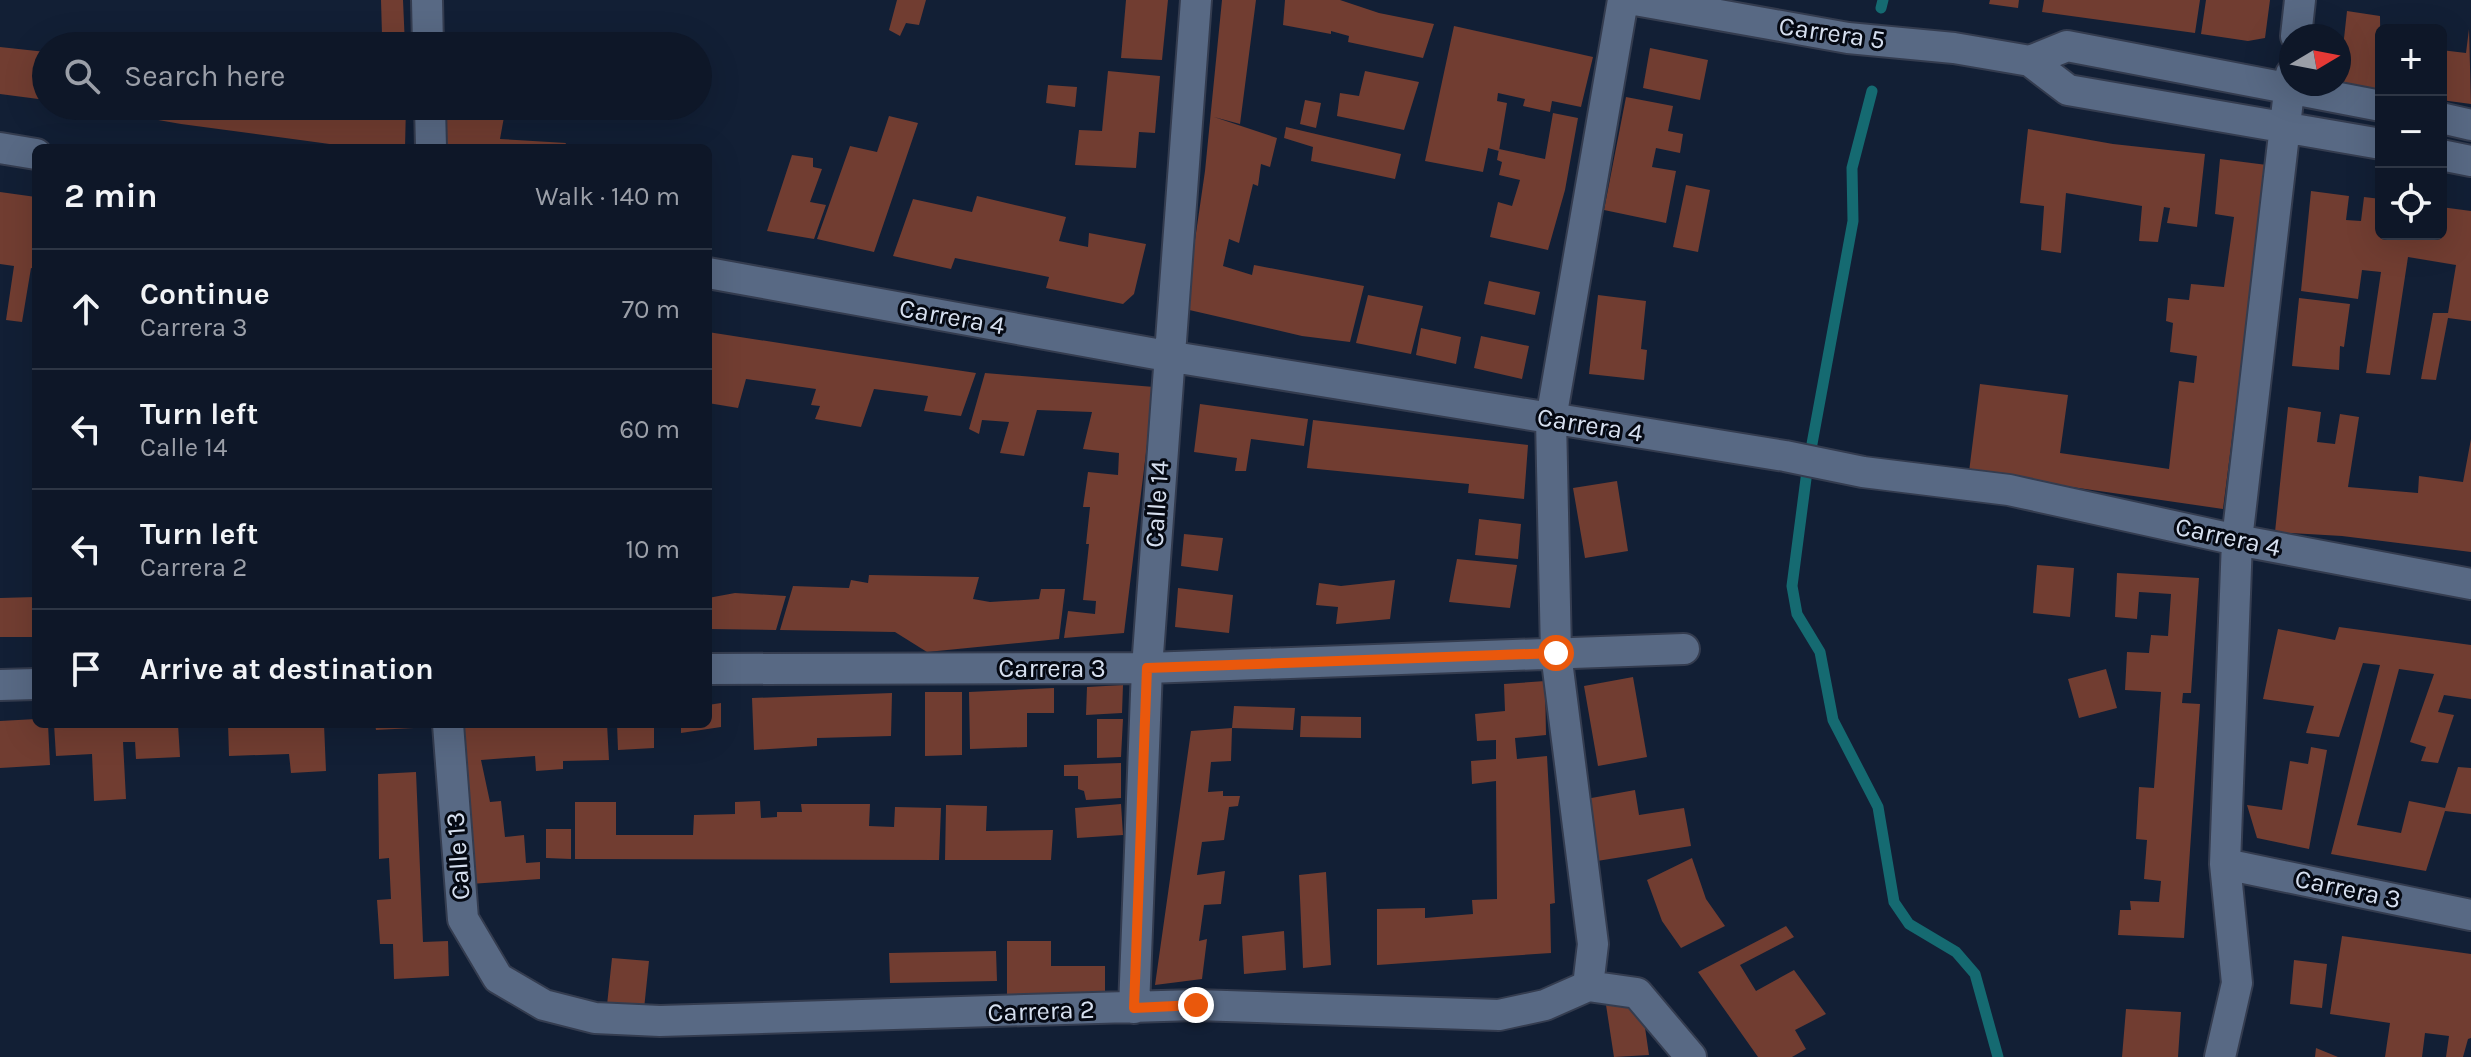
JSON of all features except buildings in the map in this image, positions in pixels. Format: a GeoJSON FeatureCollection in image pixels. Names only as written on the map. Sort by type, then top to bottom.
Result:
{"type":"FeatureCollection","features":[{"type":"Feature","properties":{"kind":"street"},"geometry":{"type":"LineString","coordinates":[[427,0],[428,32]]}},
{"type":"Feature","properties":{"kind":"street","name":"Calle 14"},"geometry":{"type":"LineString","coordinates":[[1134,1008],[1147,668],[1167,356],[1196,0]]}},
{"type":"Feature","properties":{"kind":"street"},"geometry":{"type":"LineString","coordinates":[[1623,0],[1551,419],[1556,653],[1593,944],[1588,986],[1637,993],[1691,1057]]}},
{"type":"Feature","properties":{"kind":"street","name":"Carrera 5"},"geometry":{"type":"LineString","coordinates":[[1635,0],[1848,38],[1954,48],[2030,61],[2068,90],[2375,143]]}},
{"type":"Feature","properties":{"kind":"street"},"geometry":{"type":"LineString","coordinates":[[2297,24],[2300,0]]}},
{"type":"Feature","properties":{"kind":"street"},"geometry":{"type":"LineString","coordinates":[[2030,61],[2067,46],[2279,79]]}},
{"type":"Feature","properties":{"kind":"street"},"geometry":{"type":"LineString","coordinates":[[2220,1057],[2237,983],[2225,864],[2237,540],[2289,96]]}},
{"type":"Feature","properties":{"kind":"street"},"geometry":{"type":"LineString","coordinates":[[2345,96],[2375,104]]}},
{"type":"Feature","properties":{"kind":"street"},"geometry":{"type":"LineString","coordinates":[[2447,119],[2471,125]]}},
{"type":"Feature","properties":{"kind":"street"},"geometry":{"type":"LineString","coordinates":[[430,120],[431,144]]}},
{"type":"Feature","properties":{"kind":"street"},"geometry":{"type":"LineString","coordinates":[[0,148],[32,153]]}},
{"type":"Feature","properties":{"kind":"street"},"geometry":{"type":"LineString","coordinates":[[2447,156],[2471,161]]}},
{"type":"Feature","properties":{"kind":"street","name":"Carrera 4"},"geometry":{"type":"LineString","coordinates":[[712,274],[1167,356],[1785,456],[1863,472],[2009,490],[2237,540],[2471,584]]}},
{"type":"Feature","properties":{"kind":"street","name":"Carrera 3"},"geometry":{"type":"LineString","coordinates":[[712,669],[1147,668],[1684,649]]}},
{"type":"Feature","properties":{"kind":"street"},"geometry":{"type":"LineString","coordinates":[[0,685],[32,684]]}},
{"type":"Feature","properties":{"kind":"street","name":"Calle 13"},"geometry":{"type":"LineString","coordinates":[[448,728],[463,919],[498,978]]}},
{"type":"Feature","properties":{"kind":"street","name":"Carrera 3"},"geometry":{"type":"LineString","coordinates":[[2225,864],[2471,915]]}},
{"type":"Feature","properties":{"kind":"street","name":"Carrera 2"},"geometry":{"type":"LineString","coordinates":[[498,978],[544,1005],[595,1018],[660,1021],[1196,1005],[1499,1015],[1545,1005],[1588,986]]}},
{"type":"Feature","properties":{"kind":"waterway"},"geometry":{"type":"LineString","coordinates":[[1881,8],[1883,0]]}},
{"type":"Feature","properties":{"kind":"waterway"},"geometry":{"type":"LineString","coordinates":[[1872,91],[1852,168],[1853,221],[1807,471],[1792,586],[1797,614],[1820,652],[1833,720],[1878,807],[1894,902],[1909,924],[1956,952],[1975,974],[1998,1057]]}},
{"type":"Feature","properties":{"kind":"route"},"geometry":{"type":"LineString","coordinates":[[1196,1005],[1134,1008],[1147,668],[1556,653]]}}]}
